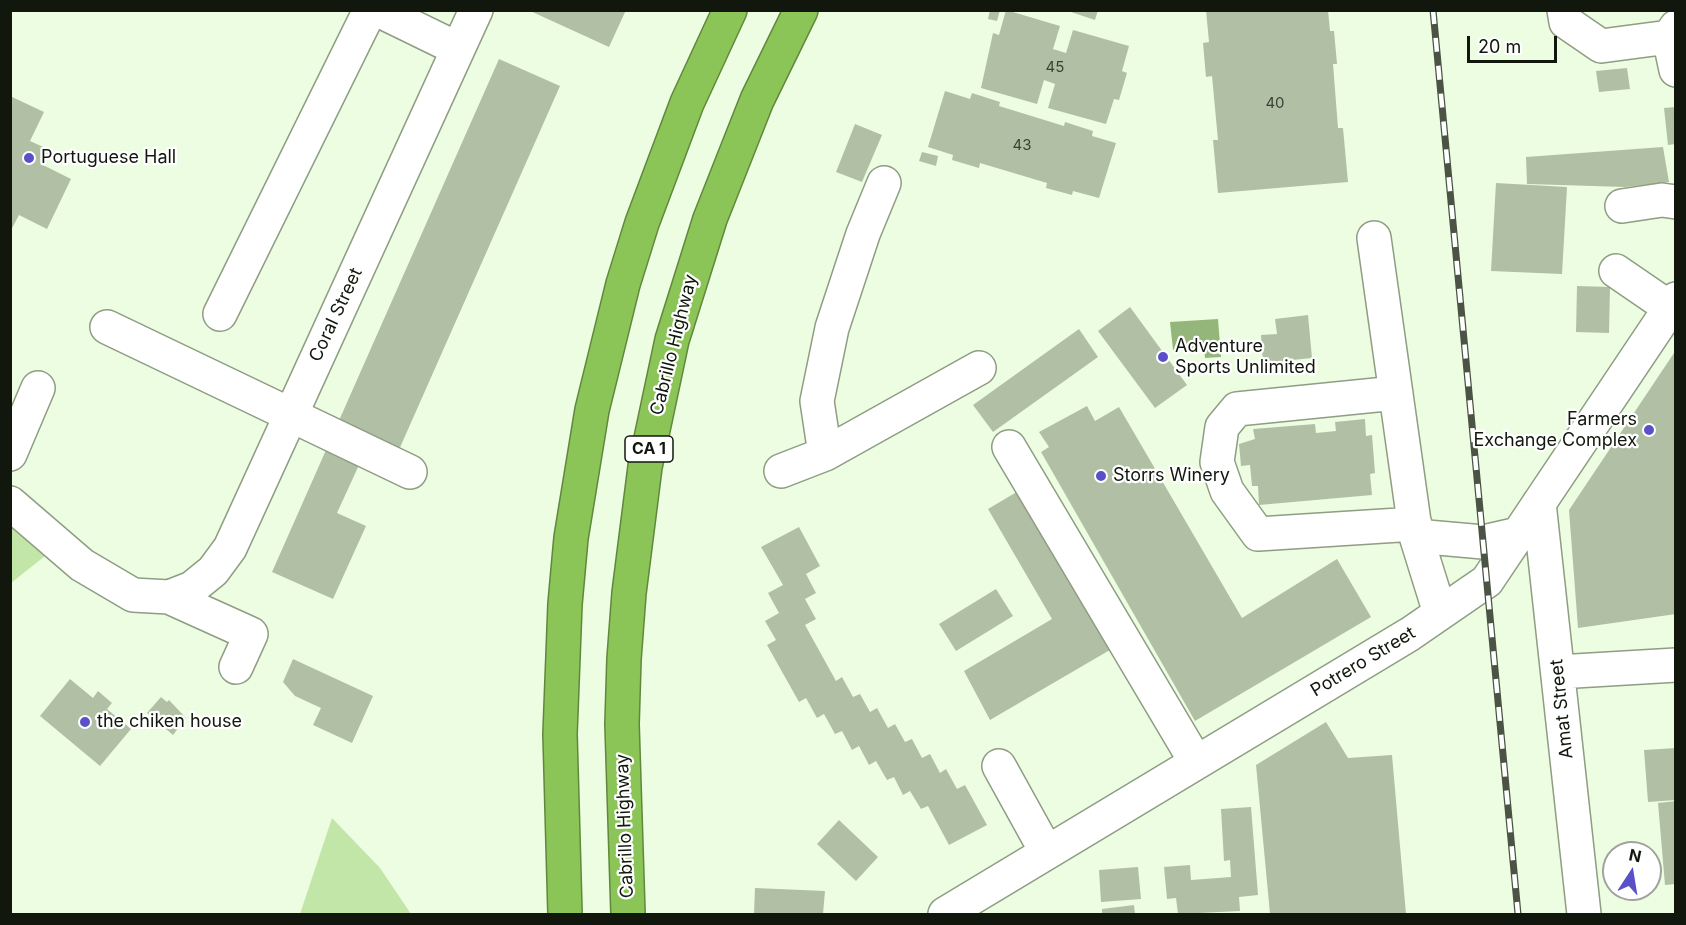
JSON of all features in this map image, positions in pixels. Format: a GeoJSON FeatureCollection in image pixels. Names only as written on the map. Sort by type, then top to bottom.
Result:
{"type":"FeatureCollection","features":[{"type":"Feature","properties":{"kind":"highway"},"geometry":{"type":"LineString","coordinates":[[565,915],[560,734],[564,614],[573,527],[592,411],[622,284],[642,223],[687,103],[730,10]]}},
{"type":"Feature","properties":{"kind":"highway","name":"Cabrillo Highway"},"geometry":{"type":"LineString","coordinates":[[628,915],[622,724],[624,659],[629,593],[645,467],[672,340],[710,219],[757,100],[801,10]]}},
{"type":"Feature","properties":{"kind":"street"},"geometry":{"type":"LineString","coordinates":[[220,314],[370,10]]}},
{"type":"Feature","properties":{"kind":"street"},"geometry":{"type":"LineString","coordinates":[[378,10],[458,49]]}},
{"type":"Feature","properties":{"kind":"street","name":"Coral Street"},"geometry":{"type":"LineString","coordinates":[[169,597],[192,588],[213,571],[230,548],[476,10]]}},
{"type":"Feature","properties":{"kind":"street"},"geometry":{"type":"LineString","coordinates":[[1564,10],[1566,22],[1601,46],[1672,32],[1676,70]]}},
{"type":"Feature","properties":{"kind":"street"},"geometry":{"type":"LineString","coordinates":[[825,454],[817,400],[832,328],[863,234],[884,183]]}},
{"type":"Feature","properties":{"kind":"street"},"geometry":{"type":"LineString","coordinates":[[1622,206],[1669,201]]}},
{"type":"Feature","properties":{"kind":"street"},"geometry":{"type":"LineString","coordinates":[[1374,238],[1415,530],[1440,613]]}},
{"type":"Feature","properties":{"kind":"street"},"geometry":{"type":"LineString","coordinates":[[1616,271],[1673,303]]}},
{"type":"Feature","properties":{"kind":"street","name":"Potrero Street"},"geometry":{"type":"LineString","coordinates":[[945,915],[1046,851],[1440,613],[1486,581],[1673,303]]}},
{"type":"Feature","properties":{"kind":"street"},"geometry":{"type":"LineString","coordinates":[[107,327],[291,413],[410,472]]}},
{"type":"Feature","properties":{"kind":"street"},"geometry":{"type":"LineString","coordinates":[[781,471],[825,454],[979,368]]}},
{"type":"Feature","properties":{"kind":"street"},"geometry":{"type":"LineString","coordinates":[[10,454],[38,388]]}},
{"type":"Feature","properties":{"kind":"street"},"geometry":{"type":"LineString","coordinates":[[1396,393],[1237,409],[1222,428],[1217,462],[1227,491],[1258,534],[1415,530],[1483,542],[1518,534]]}},
{"type":"Feature","properties":{"kind":"street"},"geometry":{"type":"LineString","coordinates":[[1009,447],[1196,762]]}},
{"type":"Feature","properties":{"kind":"street"},"geometry":{"type":"LineString","coordinates":[[10,503],[82,565],[134,595],[169,597],[251,634],[236,667]]}},
{"type":"Feature","properties":{"kind":"street","name":"Amat Street"},"geometry":{"type":"LineString","coordinates":[[1539,503],[1584,915]]}},
{"type":"Feature","properties":{"kind":"street"},"geometry":{"type":"LineString","coordinates":[[1558,672],[1676,665]]}},
{"type":"Feature","properties":{"kind":"street"},"geometry":{"type":"LineString","coordinates":[[999,766],[1046,851]]}},
{"type":"Feature","properties":{"kind":"shaded area"},"geometry":{"type":"Polygon","coordinates":[[[1218,319],[1221,357],[1205,358],[1204,348],[1173,350],[1170,322],[1218,319]]]}},
{"type":"Feature","properties":{"kind":"shaded area"},"geometry":{"type":"Polygon","coordinates":[[[10,514],[50,552],[11,583],[10,583],[10,514]]]}},
{"type":"Feature","properties":{"kind":"shaded area"},"geometry":{"type":"Polygon","coordinates":[[[332,818],[380,868],[411,914],[300,914],[332,818]]]}},
{"type":"Feature","properties":{"kind":"building"},"geometry":{"type":"Polygon","coordinates":[[[528,10],[626,10],[609,47],[528,10]]]}},
{"type":"Feature","properties":{"kind":"building"},"geometry":{"type":"Polygon","coordinates":[[[990,10],[1000,10],[997,21],[988,19],[990,10]]]}},
{"type":"Feature","properties":{"kind":"building"},"geometry":{"type":"Polygon","coordinates":[[[1006,10],[1060,26],[1053,49],[1066,53],[1073,30],[1129,46],[1122,71],[1127,73],[1119,100],[1114,99],[1106,124],[1048,108],[1055,84],[1044,80],[1037,104],[981,88],[993,33],[999,35],[1006,10]]]}},
{"type":"Feature","properties":{"kind":"building"},"geometry":{"type":"Polygon","coordinates":[[[1065,10],[1098,10],[1095,20],[1065,10]]]}},
{"type":"Feature","properties":{"kind":"building"},"geometry":{"type":"Polygon","coordinates":[[[1206,10],[1328,10],[1330,31],[1334,31],[1337,64],[1333,64],[1338,128],[1343,128],[1348,182],[1218,193],[1213,140],[1218,140],[1212,76],[1206,77],[1203,43],[1209,42],[1206,10]]]}},
{"type":"Feature","properties":{"kind":"building"},"geometry":{"type":"Polygon","coordinates":[[[499,59],[560,86],[398,452],[337,425],[499,59]]]}},
{"type":"Feature","properties":{"kind":"building"},"geometry":{"type":"Polygon","coordinates":[[[1627,68],[1630,89],[1599,92],[1596,71],[1627,68]]]}},
{"type":"Feature","properties":{"kind":"building"},"geometry":{"type":"Polygon","coordinates":[[[945,91],[970,99],[972,93],[1000,102],[999,106],[1064,126],[1065,122],[1093,131],[1092,136],[1116,143],[1099,198],[1073,191],[1072,195],[1046,188],[1047,183],[980,163],[979,168],[952,160],[953,155],[928,147],[945,91]]]}},
{"type":"Feature","properties":{"kind":"building","name":"Portuguese Hall"},"geometry":{"type":"Polygon","coordinates":[[[10,96],[44,112],[30,141],[50,150],[43,165],[71,179],[47,229],[19,215],[10,232],[10,96]]]}},
{"type":"Feature","properties":{"kind":"building"},"geometry":{"type":"Polygon","coordinates":[[[1676,107],[1676,144],[1668,145],[1664,108],[1676,107]]]}},
{"type":"Feature","properties":{"kind":"building"},"geometry":{"type":"Polygon","coordinates":[[[855,124],[882,135],[862,182],[836,172],[855,124]]]}},
{"type":"Feature","properties":{"kind":"building"},"geometry":{"type":"Polygon","coordinates":[[[1663,147],[1669,182],[1625,187],[1527,184],[1526,157],[1663,147]]]}},
{"type":"Feature","properties":{"kind":"building"},"geometry":{"type":"Polygon","coordinates":[[[922,152],[938,156],[936,166],[919,161],[922,152]]]}},
{"type":"Feature","properties":{"kind":"building"},"geometry":{"type":"Polygon","coordinates":[[[1496,183],[1567,187],[1562,274],[1491,271],[1496,183]]]}},
{"type":"Feature","properties":{"kind":"building"},"geometry":{"type":"Polygon","coordinates":[[[1577,286],[1610,287],[1609,333],[1576,332],[1577,286]]]}},
{"type":"Feature","properties":{"kind":"building"},"geometry":{"type":"Polygon","coordinates":[[[1130,307],[1187,385],[1155,408],[1098,331],[1130,307]]]}},
{"type":"Feature","properties":{"kind":"building"},"geometry":{"type":"Polygon","coordinates":[[[1308,315],[1312,358],[1263,363],[1261,335],[1277,334],[1275,319],[1308,315]]]}},
{"type":"Feature","properties":{"kind":"building"},"geometry":{"type":"Polygon","coordinates":[[[1079,329],[1098,357],[993,432],[973,405],[1079,329]]]}},
{"type":"Feature","properties":{"kind":"building","name":"Farmers Exchange Complex"},"geometry":{"type":"Polygon","coordinates":[[[1676,350],[1676,614],[1578,628],[1569,510],[1676,350]]]}},
{"type":"Feature","properties":{"kind":"building"},"geometry":{"type":"Polygon","coordinates":[[[1087,406],[1095,421],[1119,407],[1242,618],[1337,559],[1371,617],[1195,721],[1041,452],[1049,447],[1039,432],[1087,406]]]}},
{"type":"Feature","properties":{"kind":"building"},"geometry":{"type":"Polygon","coordinates":[[[1365,419],[1366,436],[1372,435],[1375,473],[1370,474],[1372,495],[1259,505],[1258,486],[1252,486],[1250,465],[1241,466],[1239,444],[1255,439],[1253,429],[1315,424],[1316,433],[1336,431],[1335,422],[1365,419]]]}},
{"type":"Feature","properties":{"kind":"building"},"geometry":{"type":"Polygon","coordinates":[[[326,450],[359,465],[337,513],[366,526],[333,599],[272,572],[326,450]]]}},
{"type":"Feature","properties":{"kind":"building"},"geometry":{"type":"Polygon","coordinates":[[[1020,490],[1115,647],[990,720],[964,671],[1052,619],[988,509],[1020,490]]]}},
{"type":"Feature","properties":{"kind":"building"},"geometry":{"type":"Polygon","coordinates":[[[799,527],[820,566],[806,574],[816,593],[805,599],[816,619],[805,625],[836,681],[842,677],[853,697],[860,694],[870,712],[877,708],[888,728],[895,724],[905,742],[912,739],[922,758],[930,754],[940,773],[946,769],[957,789],[965,785],[987,825],[949,845],[928,806],[921,809],[910,791],[903,795],[894,777],[887,780],[876,761],[869,765],[859,746],[852,750],[842,731],[835,734],[824,714],[817,718],[806,698],[799,702],[767,645],[776,640],[765,621],[779,613],[768,593],[783,585],[761,547],[799,527]]]}},
{"type":"Feature","properties":{"kind":"building"},"geometry":{"type":"Polygon","coordinates":[[[996,589],[1013,616],[956,651],[939,624],[996,589]]]}},
{"type":"Feature","properties":{"kind":"building"},"geometry":{"type":"Polygon","coordinates":[[[293,659],[373,696],[352,743],[313,725],[321,708],[295,696],[283,682],[293,659]]]}},
{"type":"Feature","properties":{"kind":"building","name":"the chiken house"},"geometry":{"type":"Polygon","coordinates":[[[70,679],[93,698],[98,691],[112,703],[107,709],[131,729],[100,766],[40,716],[70,679]]]}},
{"type":"Feature","properties":{"kind":"building"},"geometry":{"type":"Polygon","coordinates":[[[161,697],[167,702],[169,700],[186,718],[173,735],[147,713],[161,697]]]}},
{"type":"Feature","properties":{"kind":"building"},"geometry":{"type":"Polygon","coordinates":[[[1326,722],[1348,758],[1392,755],[1406,914],[1270,914],[1256,765],[1326,722]]]}},
{"type":"Feature","properties":{"kind":"building"},"geometry":{"type":"Polygon","coordinates":[[[1676,748],[1676,800],[1648,802],[1644,750],[1676,748]]]}},
{"type":"Feature","properties":{"kind":"building"},"geometry":{"type":"Polygon","coordinates":[[[1676,801],[1676,884],[1665,885],[1658,803],[1676,801]]]}},
{"type":"Feature","properties":{"kind":"building"},"geometry":{"type":"Polygon","coordinates":[[[1251,807],[1258,895],[1239,897],[1240,911],[1178,914],[1176,898],[1167,899],[1164,867],[1190,865],[1191,880],[1231,877],[1230,860],[1224,861],[1221,809],[1251,807]]]}},
{"type":"Feature","properties":{"kind":"building"},"geometry":{"type":"Polygon","coordinates":[[[839,820],[878,857],[856,881],[817,844],[839,820]]]}},
{"type":"Feature","properties":{"kind":"building"},"geometry":{"type":"Polygon","coordinates":[[[1138,867],[1141,899],[1101,902],[1099,870],[1138,867]]]}},
{"type":"Feature","properties":{"kind":"building"},"geometry":{"type":"Polygon","coordinates":[[[755,888],[825,891],[823,914],[754,914],[755,888]]]}},
{"type":"Feature","properties":{"kind":"building"},"geometry":{"type":"Polygon","coordinates":[[[1134,905],[1135,914],[1102,914],[1102,909],[1134,905]]]}},
{"type":"Feature","properties":{"kind":"railway"},"geometry":{"type":"LineString","coordinates":[[1433,10],[1518,914]]}},
{"type":"Feature","properties":{"kind":"place","name":"Portuguese Hall"},"geometry":{"type":"Point","coordinates":[29,158]}},
{"type":"Feature","properties":{"kind":"place","name":"Adventure Sports Unlimited"},"geometry":{"type":"Point","coordinates":[1163,357]}},
{"type":"Feature","properties":{"kind":"place","name":"Farmers Exchange Complex"},"geometry":{"type":"Point","coordinates":[1649,430]}},
{"type":"Feature","properties":{"kind":"place","name":"Storrs Winery"},"geometry":{"type":"Point","coordinates":[1101,476]}},
{"type":"Feature","properties":{"kind":"place","name":"the chiken house"},"geometry":{"type":"Point","coordinates":[85,722]}}]}
